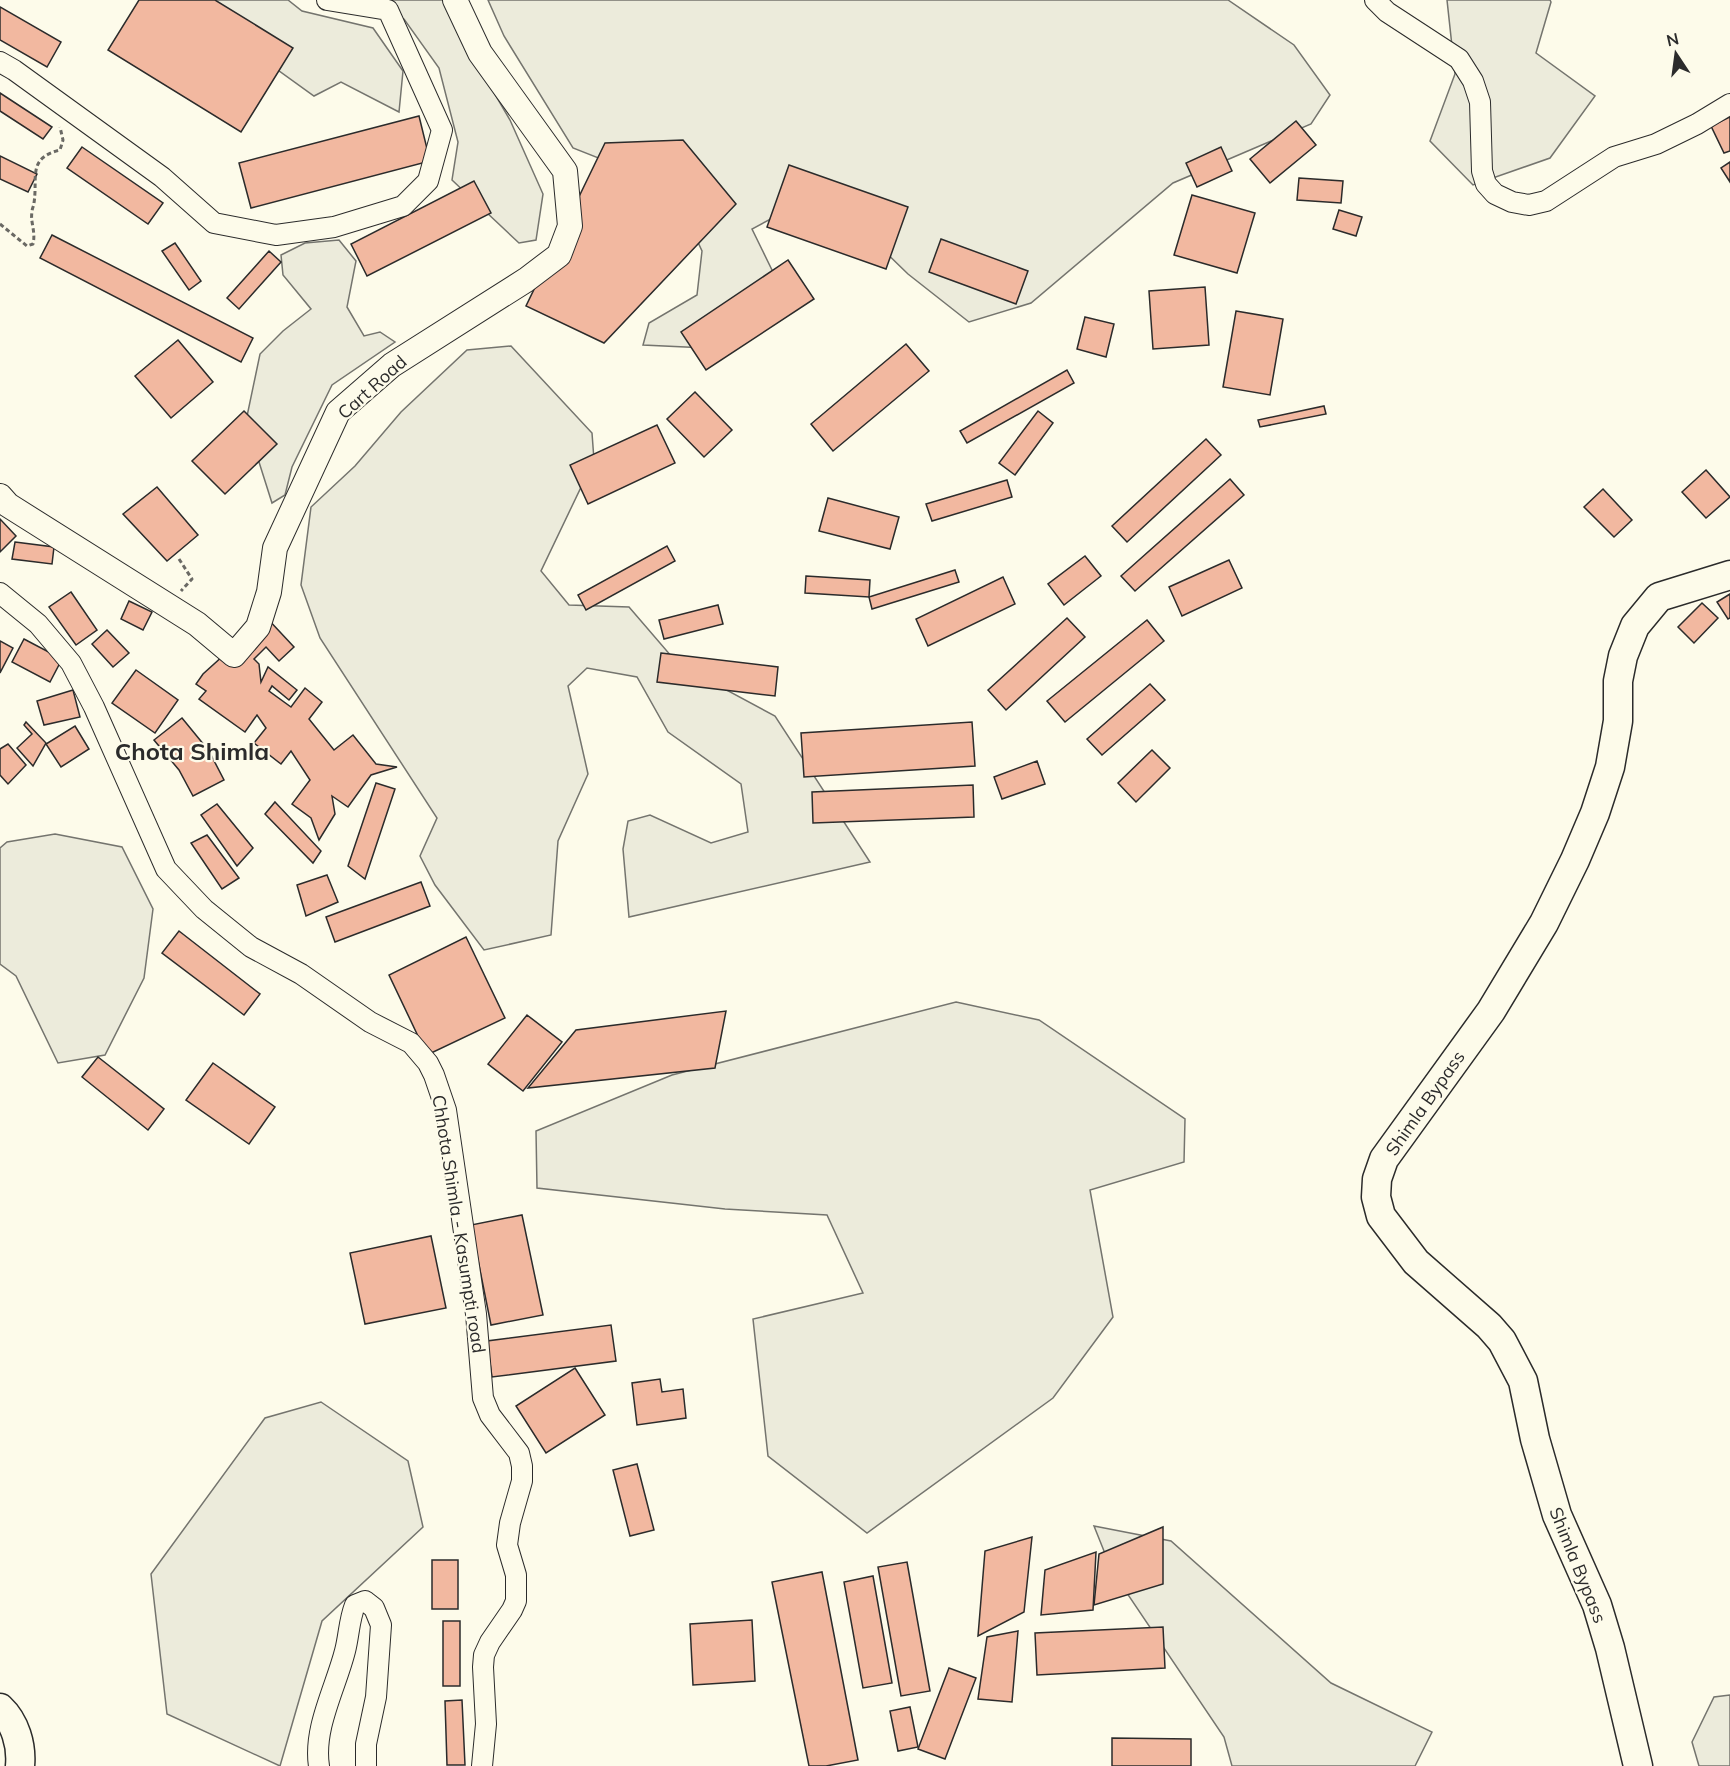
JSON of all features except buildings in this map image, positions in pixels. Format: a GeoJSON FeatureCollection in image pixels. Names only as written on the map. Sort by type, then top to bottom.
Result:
{"type":"FeatureCollection","features":[{"type":"Feature","properties":{"kind":"highway","name":"Shimla Bypass"},"geometry":{"type":"LineString","coordinates":[[1638,1766],[1610,1648],[1597,1605],[1557,1515],[1535,1439],[1523,1381],[1503,1341],[1416,1262],[1381,1216],[1376,1197],[1384,1159],[1491,1011],[1544,923],[1575,860],[1595,813],[1610,767],[1618,721],[1618,681],[1623,656],[1635,626],[1659,597],[1730,575]]}},
{"type":"Feature","properties":{"kind":"highway"},"geometry":{"type":"LineString","coordinates":[[0,1708],[13,1725],[21,1755],[20,1766]]}},
{"type":"Feature","properties":{"kind":"main road","name":"Cart Road"},"geometry":{"type":"LineString","coordinates":[[0,496],[8,505],[197,624],[234,655],[258,627],[269,592],[275,548],[338,412],[392,365],[526,280],[559,255],[570,226],[565,171],[480,53],[455,0]]}},
{"type":"Feature","properties":{"kind":"street"},"geometry":{"type":"LineString","coordinates":[[0,62],[15,69],[162,177],[214,223],[276,235],[334,227],[403,206],[428,181],[442,130],[388,10],[327,0]]}},
{"type":"Feature","properties":{"kind":"street"},"geometry":{"type":"LineString","coordinates":[[1375,0],[1387,12],[1459,59],[1473,81],[1480,102],[1482,171],[1486,184],[1496,194],[1512,202],[1529,205],[1546,201],[1614,157],[1656,144],[1730,105]]}},
{"type":"Feature","properties":{"kind":"street","name":"Chhota Shimla - Kasumpti road"},"geometry":{"type":"LineString","coordinates":[[0,593],[38,624],[71,663],[94,707],[166,869],[204,909],[251,947],[301,974],[370,1022],[411,1042],[428,1063],[434,1075],[446,1110],[476,1314],[483,1398],[490,1415],[519,1453],[522,1466],[522,1481],[508,1539],[509,1553],[516,1575],[516,1601],[484,1655],[486,1724],[482,1766]]}},
{"type":"Feature","properties":{"kind":"street"},"geometry":{"type":"LineString","coordinates":[[319,1766],[318,1747],[329,1697],[345,1653],[351,1617],[355,1605],[365,1601],[374,1608],[381,1625],[376,1697],[366,1744],[366,1766]]}},
{"type":"Feature","properties":{"kind":"path"},"geometry":{"type":"LineString","coordinates":[[0,224],[27,246],[33,244],[35,235],[31,212],[34,203],[34,174],[41,159],[49,153],[60,150],[63,140],[58,122]]}},
{"type":"Feature","properties":{"kind":"shaded area"},"geometry":{"type":"Polygon","coordinates":[[[185,0],[288,0],[302,11],[373,28],[403,71],[399,112],[341,82],[314,96],[185,0]]]}},
{"type":"Feature","properties":{"kind":"shaded area"},"geometry":{"type":"Polygon","coordinates":[[[358,0],[443,0],[454,24],[510,120],[543,194],[536,240],[519,243],[452,180],[458,142],[439,68],[404,19],[358,0]]]}},
{"type":"Feature","properties":{"kind":"shaded area"},"geometry":{"type":"Polygon","coordinates":[[[488,0],[1228,0],[1294,45],[1330,95],[1311,124],[1173,183],[1031,303],[969,322],[908,274],[841,209],[793,207],[752,229],[791,309],[728,349],[643,345],[649,323],[697,295],[702,251],[672,187],[573,148],[504,36],[488,0]]]}},
{"type":"Feature","properties":{"kind":"shaded area"},"geometry":{"type":"Polygon","coordinates":[[[1447,0],[1550,0],[1536,53],[1595,96],[1550,158],[1473,185],[1430,141],[1455,74],[1447,0]]]}},
{"type":"Feature","properties":{"kind":"shaded area"},"geometry":{"type":"Polygon","coordinates":[[[339,240],[356,261],[347,307],[364,336],[380,332],[395,342],[332,385],[292,467],[285,495],[272,503],[246,421],[260,354],[283,331],[311,309],[283,275],[281,255],[305,243],[339,240]]]}},
{"type":"Feature","properties":{"kind":"shaded area"},"geometry":{"type":"Polygon","coordinates":[[[511,346],[592,433],[594,460],[541,571],[569,605],[629,607],[678,664],[775,716],[870,862],[629,917],[623,849],[628,821],[650,815],[711,843],[748,832],[741,784],[668,732],[637,677],[587,668],[568,686],[588,774],[558,841],[551,935],[484,950],[435,885],[420,856],[437,818],[320,638],[301,585],[311,507],[355,466],[401,412],[467,350],[511,346]]]}},
{"type":"Feature","properties":{"kind":"shaded area"},"geometry":{"type":"Polygon","coordinates":[[[55,834],[122,847],[153,909],[144,978],[105,1055],[58,1063],[16,976],[0,964],[0,848],[7,842],[55,834]]]}},
{"type":"Feature","properties":{"kind":"shaded area"},"geometry":{"type":"Polygon","coordinates":[[[956,1002],[1039,1020],[1185,1119],[1184,1162],[1090,1190],[1113,1317],[1053,1398],[867,1533],[768,1456],[753,1319],[863,1293],[827,1215],[725,1209],[537,1188],[536,1131],[672,1075],[956,1002]]]}},
{"type":"Feature","properties":{"kind":"shaded area"},"geometry":{"type":"Polygon","coordinates":[[[321,1402],[408,1461],[423,1527],[322,1621],[280,1766],[167,1714],[151,1574],[265,1418],[321,1402]]]}},
{"type":"Feature","properties":{"kind":"shaded area"},"geometry":{"type":"Polygon","coordinates":[[[1094,1526],[1171,1541],[1331,1683],[1432,1732],[1415,1766],[1232,1766],[1224,1737],[1112,1571],[1094,1526]]]}},
{"type":"Feature","properties":{"kind":"shaded area"},"geometry":{"type":"Polygon","coordinates":[[[1730,1695],[1730,1766],[1699,1766],[1692,1742],[1714,1697],[1730,1695]]]}},
{"type":"Feature","properties":{"kind":"district","name":"Chota Shimla"},"geometry":{"type":"Point","coordinates":[192,751]}}]}
